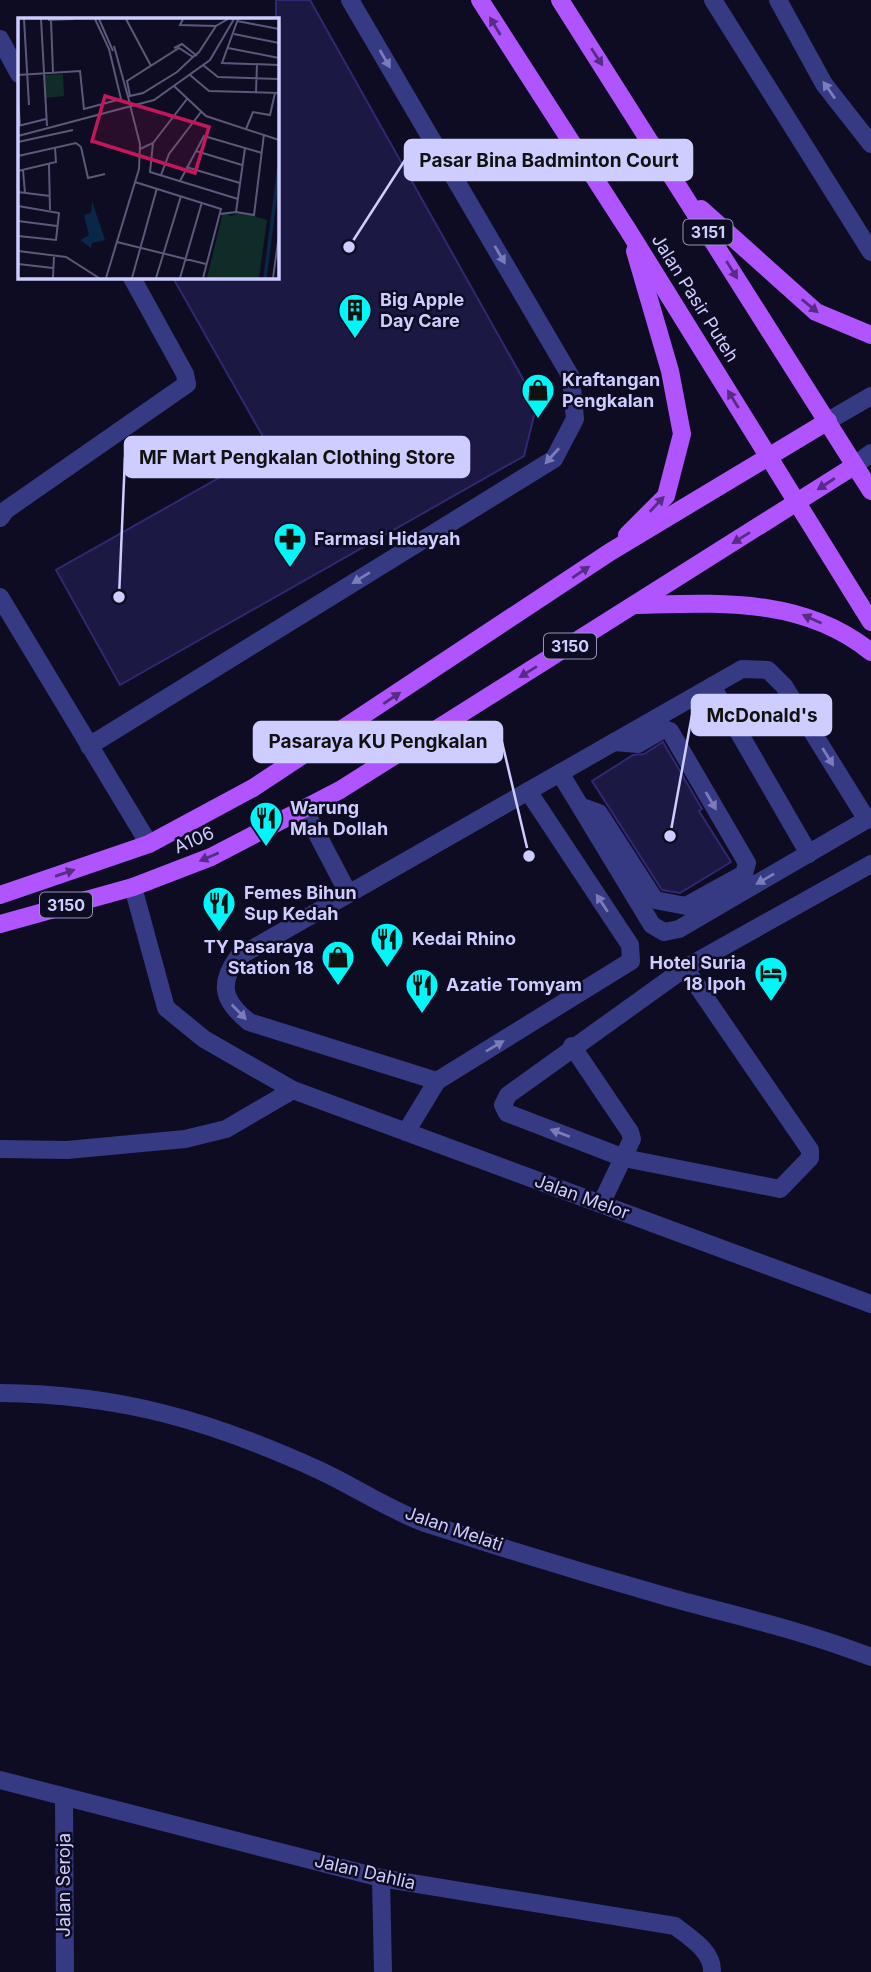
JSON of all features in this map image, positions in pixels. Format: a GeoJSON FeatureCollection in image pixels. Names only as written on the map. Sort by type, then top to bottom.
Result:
{"type":"FeatureCollection","features":[{"type":"Feature","properties":{"kind":"main road","name":"Jalan Pasir Puteh"},"geometry":{"type":"LineString","coordinates":[[480,0],[799,502],[871,622]]}},
{"type":"Feature","properties":{"kind":"main road","name":"3151"},"geometry":{"type":"LineString","coordinates":[[560,0],[686,195],[871,491]]}},
{"type":"Feature","properties":{"kind":"main road"},"geometry":{"type":"LineString","coordinates":[[686,195],[816,312],[871,335]]}},
{"type":"Feature","properties":{"kind":"main road"},"geometry":{"type":"LineString","coordinates":[[610,552],[666,496],[681,434],[670,371],[628,230]]}},
{"type":"Feature","properties":{"kind":"main road"},"geometry":{"type":"LineString","coordinates":[[768,457],[828,421]]}},
{"type":"Feature","properties":{"kind":"main road","name":"3150"},"geometry":{"type":"LineString","coordinates":[[610,552],[768,457]]}},
{"type":"Feature","properties":{"kind":"main road"},"geometry":{"type":"LineString","coordinates":[[799,502],[854,466]]}},
{"type":"Feature","properties":{"kind":"main road","name":"3150"},"geometry":{"type":"LineString","coordinates":[[304,809],[340,790],[799,502]]}},
{"type":"Feature","properties":{"kind":"main road","name":"A106"},"geometry":{"type":"LineString","coordinates":[[149,844],[253,788],[610,552]]}},
{"type":"Feature","properties":{"kind":"main road"},"geometry":{"type":"LineString","coordinates":[[636,605],[739,602],[801,615],[854,638],[871,652]]}},
{"type":"Feature","properties":{"kind":"main road","name":"A106"},"geometry":{"type":"LineString","coordinates":[[133,887],[211,857],[304,809]]}},
{"type":"Feature","properties":{"kind":"main road","name":"3150"},"geometry":{"type":"LineString","coordinates":[[0,895],[149,844]]}},
{"type":"Feature","properties":{"kind":"main road","name":"3150"},"geometry":{"type":"LineString","coordinates":[[0,924],[133,887]]}},
{"type":"Feature","properties":{"kind":"street"},"geometry":{"type":"LineString","coordinates":[[89,746],[554,459],[575,419],[571,377],[350,0]]}},
{"type":"Feature","properties":{"kind":"street"},"geometry":{"type":"LineString","coordinates":[[713,0],[871,252]]}},
{"type":"Feature","properties":{"kind":"street"},"geometry":{"type":"LineString","coordinates":[[778,0],[824,84],[871,144]]}},
{"type":"Feature","properties":{"kind":"street"},"geometry":{"type":"LineString","coordinates":[[0,39],[18,72]]}},
{"type":"Feature","properties":{"kind":"street"},"geometry":{"type":"LineString","coordinates":[[0,518],[6,510],[187,384],[185,374],[132,278]]}},
{"type":"Feature","properties":{"kind":"street"},"geometry":{"type":"LineString","coordinates":[[828,421],[871,396]]}},
{"type":"Feature","properties":{"kind":"street"},"geometry":{"type":"LineString","coordinates":[[854,466],[871,453]]}},
{"type":"Feature","properties":{"kind":"street"},"geometry":{"type":"LineString","coordinates":[[0,597],[149,844]]}},
{"type":"Feature","properties":{"kind":"street"},"geometry":{"type":"LineString","coordinates":[[437,1081],[249,1022],[233,1009],[226,992],[226,974],[237,957],[742,669],[768,670],[784,686],[869,818],[679,929],[664,932],[652,925],[560,773]]}},
{"type":"Feature","properties":{"kind":"street"},"geometry":{"type":"LineString","coordinates":[[712,686],[809,854]]}},
{"type":"Feature","properties":{"kind":"street"},"geometry":{"type":"LineString","coordinates":[[582,807],[599,813],[655,900],[686,906],[744,874],[747,863],[670,731],[664,729],[638,744],[614,742]]}},
{"type":"Feature","properties":{"kind":"street"},"geometry":{"type":"LineString","coordinates":[[407,1132],[437,1081],[631,961],[629,945],[528,791]]}},
{"type":"Feature","properties":{"kind":"street"},"geometry":{"type":"LineString","coordinates":[[304,809],[348,893]]}},
{"type":"Feature","properties":{"kind":"street"},"geometry":{"type":"LineString","coordinates":[[685,968],[811,1154],[784,1187],[777,1190],[624,1158],[507,1113],[503,1105],[508,1095],[572,1046],[685,968],[871,864]]}},
{"type":"Feature","properties":{"kind":"street","name":"Jalan Melor"},"geometry":{"type":"LineString","coordinates":[[133,887],[166,1008],[204,1039],[293,1090],[871,1304]]}},
{"type":"Feature","properties":{"kind":"street"},"geometry":{"type":"LineString","coordinates":[[572,1046],[630,1132],[631,1145],[601,1204]]}},
{"type":"Feature","properties":{"kind":"street"},"geometry":{"type":"LineString","coordinates":[[0,1149],[67,1150],[185,1139],[226,1129],[293,1090]]}},
{"type":"Feature","properties":{"kind":"street","name":"Jalan Melati"},"geometry":{"type":"LineString","coordinates":[[0,1393],[45,1393],[123,1402],[192,1420],[320,1471],[422,1521],[667,1597],[830,1641],[871,1657]]}},
{"type":"Feature","properties":{"kind":"street","name":"Jalan Dahlia"},"geometry":{"type":"LineString","coordinates":[[0,1780],[381,1878],[675,1926],[700,1944],[712,1965],[712,1972]]}},
{"type":"Feature","properties":{"kind":"street","name":"Jalan Seroja"},"geometry":{"type":"LineString","coordinates":[[64,1797],[65,1972]]}},
{"type":"Feature","properties":{"kind":"street"},"geometry":{"type":"LineString","coordinates":[[381,1878],[383,1972]]}},
{"type":"Feature","properties":{"kind":"building","name":"Big Apple Day Care"},"geometry":{"type":"Polygon","coordinates":[[[276,0],[310,0],[537,404],[524,456],[120,685],[56,570],[270,449],[173,278],[278,278],[276,0]]]}},
{"type":"Feature","properties":{"kind":"building"},"geometry":{"type":"Polygon","coordinates":[[[663,742],[702,809],[699,811],[731,862],[680,893],[662,890],[592,781],[633,755],[644,754],[663,742]]]}},
{"type":"Feature","properties":{"kind":"place","name":"Pasar Bina Badminton Court"},"geometry":{"type":"Point","coordinates":[349,247]}},
{"type":"Feature","properties":{"kind":"place","name":"Big Apple Day Care"},"geometry":{"type":"Point","coordinates":[355,340]}},
{"type":"Feature","properties":{"kind":"place","name":"Kraftangan Pengkalan"},"geometry":{"type":"Point","coordinates":[538,420]}},
{"type":"Feature","properties":{"kind":"place","name":"Farmasi Hidayah"},"geometry":{"type":"Point","coordinates":[290,569]}},
{"type":"Feature","properties":{"kind":"place","name":"MF Mart Pengkalan Clothing Store"},"geometry":{"type":"Point","coordinates":[119,597]}},
{"type":"Feature","properties":{"kind":"place","name":"McDonald's"},"geometry":{"type":"Point","coordinates":[670,836]}},
{"type":"Feature","properties":{"kind":"place","name":"Warung Mah Dollah"},"geometry":{"type":"Point","coordinates":[266,848]}},
{"type":"Feature","properties":{"kind":"place","name":"Pasaraya KU Pengkalan"},"geometry":{"type":"Point","coordinates":[529,856]}},
{"type":"Feature","properties":{"kind":"place","name":"Femes Bihun Sup Kedah"},"geometry":{"type":"Point","coordinates":[219,933]}},
{"type":"Feature","properties":{"kind":"place","name":"Kedai Rhino"},"geometry":{"type":"Point","coordinates":[387,969]}},
{"type":"Feature","properties":{"kind":"place","name":"TY Pasaraya Station 18"},"geometry":{"type":"Point","coordinates":[338,987]}},
{"type":"Feature","properties":{"kind":"place","name":"Hotel Suria 18 Ipoh"},"geometry":{"type":"Point","coordinates":[771,1003]}},
{"type":"Feature","properties":{"kind":"place","name":"Azatie Tomyam"},"geometry":{"type":"Point","coordinates":[422,1015]}}]}
